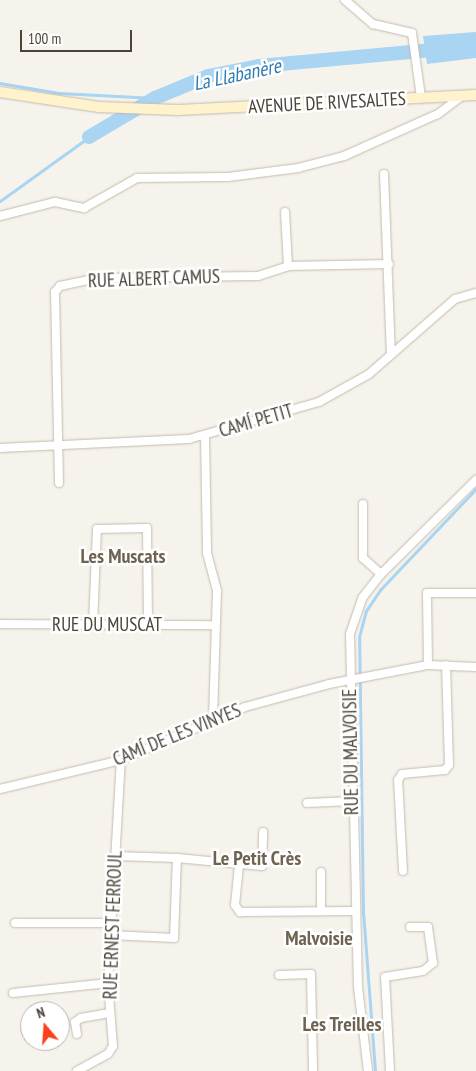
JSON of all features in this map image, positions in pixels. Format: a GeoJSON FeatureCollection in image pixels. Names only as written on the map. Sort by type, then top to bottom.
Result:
{"type":"FeatureCollection","features":[{"type":"Feature","properties":{"kind":"main road","name":"AVENUE DE RIVESALTES"},"geometry":{"type":"LineString","coordinates":[[0,92],[99,107],[178,110],[476,95]]}},
{"type":"Feature","properties":{"kind":"street"},"geometry":{"type":"LineString","coordinates":[[345,0],[372,24],[414,35],[421,97]]}},
{"type":"Feature","properties":{"kind":"street"},"geometry":{"type":"LineString","coordinates":[[0,216],[55,202],[84,208],[137,178],[228,176],[335,159],[438,114],[463,95]]}},
{"type":"Feature","properties":{"kind":"street"},"geometry":{"type":"LineString","coordinates":[[384,174],[391,354]]}},
{"type":"Feature","properties":{"kind":"street"},"geometry":{"type":"LineString","coordinates":[[285,212],[288,266]]}},
{"type":"Feature","properties":{"kind":"street","name":"RUE ALBERT CAMUS"},"geometry":{"type":"LineString","coordinates":[[59,483],[55,292],[60,286],[96,278],[258,276],[288,266],[389,264]]}},
{"type":"Feature","properties":{"kind":"street","name":"CAMÍ PETIT"},"geometry":{"type":"LineString","coordinates":[[0,448],[205,436],[319,402],[349,387],[391,354],[429,318],[455,300],[476,293]]}},
{"type":"Feature","properties":{"kind":"street"},"geometry":{"type":"LineString","coordinates":[[205,436],[206,535],[216,591],[213,720]]}},
{"type":"Feature","properties":{"kind":"street","name":"RUE DU MALVOISIE"},"geometry":{"type":"LineString","coordinates":[[368,1071],[358,987],[352,801],[350,634],[356,612],[381,574],[476,480]]}},
{"type":"Feature","properties":{"kind":"street"},"geometry":{"type":"LineString","coordinates":[[363,504],[363,558],[381,574]]}},
{"type":"Feature","properties":{"kind":"street"},"geometry":{"type":"LineString","coordinates":[[93,624],[97,529],[147,528],[148,625]]}},
{"type":"Feature","properties":{"kind":"street"},"geometry":{"type":"LineString","coordinates":[[428,665],[427,593],[434,589],[476,594]]}},
{"type":"Feature","properties":{"kind":"street","name":"RUE DU MUSCAT"},"geometry":{"type":"LineString","coordinates":[[0,624],[214,625]]}},
{"type":"Feature","properties":{"kind":"street","name":"CAMÍ DE LES VINYES"},"geometry":{"type":"LineString","coordinates":[[0,789],[121,760],[213,720],[363,676],[428,665],[476,667]]}},
{"type":"Feature","properties":{"kind":"street"},"geometry":{"type":"LineString","coordinates":[[403,871],[398,780],[402,774],[445,770],[449,765],[446,665]]}},
{"type":"Feature","properties":{"kind":"street","name":"RUE ERNEST FERROUL"},"geometry":{"type":"LineString","coordinates":[[77,1071],[108,1054],[112,1046],[108,983],[121,760]]}},
{"type":"Feature","properties":{"kind":"street"},"geometry":{"type":"LineString","coordinates":[[307,803],[352,801]]}},
{"type":"Feature","properties":{"kind":"street"},"geometry":{"type":"LineString","coordinates":[[116,856],[177,858],[262,866],[263,832]]}},
{"type":"Feature","properties":{"kind":"street"},"geometry":{"type":"LineString","coordinates":[[110,936],[174,938],[177,858]]}},
{"type":"Feature","properties":{"kind":"street"},"geometry":{"type":"LineString","coordinates":[[239,865],[235,905],[240,912],[356,911]]}},
{"type":"Feature","properties":{"kind":"street"},"geometry":{"type":"LineString","coordinates":[[321,872],[321,911]]}},
{"type":"Feature","properties":{"kind":"street"},"geometry":{"type":"LineString","coordinates":[[15,923],[111,923]]}},
{"type":"Feature","properties":{"kind":"street"},"geometry":{"type":"LineString","coordinates":[[390,1071],[385,977],[423,971],[432,963],[428,926],[410,927]]}},
{"type":"Feature","properties":{"kind":"street"},"geometry":{"type":"LineString","coordinates":[[279,975],[312,974],[314,1071]]}},
{"type":"Feature","properties":{"kind":"street"},"geometry":{"type":"LineString","coordinates":[[14,993],[108,983]]}},
{"type":"Feature","properties":{"kind":"street"},"geometry":{"type":"LineString","coordinates":[[77,1034],[75,1022],[81,1018],[110,1013]]}},
{"type":"Feature","properties":{"kind":"water"},"geometry":{"type":"Polygon","coordinates":[[[476,32],[476,58],[427,64],[423,36],[476,32]]]}},
{"type":"Feature","properties":{"kind":"waterway","name":"La Llabanère"},"geometry":{"type":"LineString","coordinates":[[89,137],[155,98],[208,76],[259,66],[476,46]]}},
{"type":"Feature","properties":{"kind":"waterway"},"geometry":{"type":"LineString","coordinates":[[0,83],[60,93],[155,98]]}},
{"type":"Feature","properties":{"kind":"waterway","name":"La Llabanère"},"geometry":{"type":"LineString","coordinates":[[0,201],[89,137]]}},
{"type":"Feature","properties":{"kind":"waterway"},"geometry":{"type":"LineString","coordinates":[[375,1071],[363,913],[359,637],[366,611],[380,590],[476,489]]}},
{"type":"Feature","properties":{"kind":"district","name":"Les Muscats"},"geometry":{"type":"Point","coordinates":[123,556]}},
{"type":"Feature","properties":{"kind":"district","name":"Le Petit Crès"},"geometry":{"type":"Point","coordinates":[257,858]}},
{"type":"Feature","properties":{"kind":"district","name":"Malvoisie"},"geometry":{"type":"Point","coordinates":[319,938]}},
{"type":"Feature","properties":{"kind":"district","name":"Les Treilles"},"geometry":{"type":"Point","coordinates":[342,1024]}}]}
